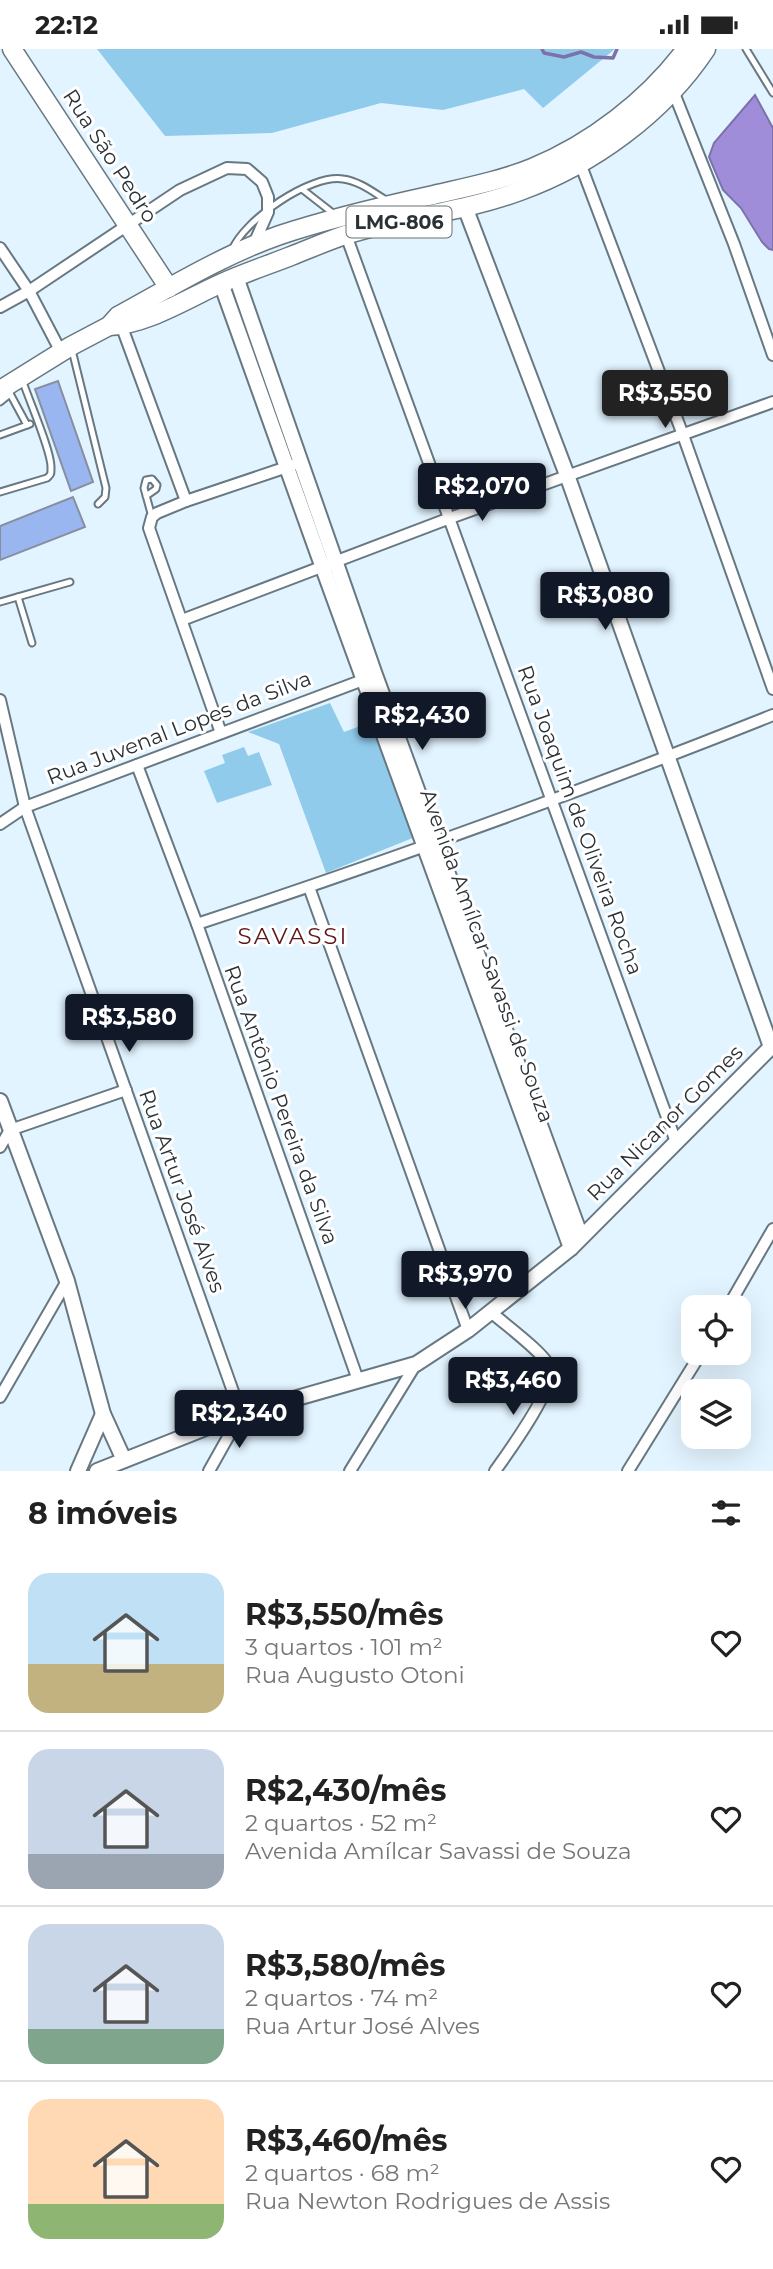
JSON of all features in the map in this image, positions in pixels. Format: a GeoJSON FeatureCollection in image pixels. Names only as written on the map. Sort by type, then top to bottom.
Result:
{"type":"FeatureCollection","features":[{"type":"Feature","properties":{"kind":"highway"},"geometry":{"type":"LineString","coordinates":[[0,54],[10,49]]}},
{"type":"Feature","properties":{"kind":"highway","name":"Rua São Pedro"},"geometry":{"type":"LineString","coordinates":[[10,49],[169,288]]}},
{"type":"Feature","properties":{"kind":"highway","name":"LMG-806"},"geometry":{"type":"LineString","coordinates":[[116,322],[168,309],[229,280],[346,235],[466,207],[520,191],[580,163],[603,149],[664,102],[686,49]]}},
{"type":"Feature","properties":{"kind":"highway","name":"LMG-806"},"geometry":{"type":"LineString","coordinates":[[8,390],[66,349],[116,322],[169,288],[230,256],[281,235],[339,218],[468,187],[532,168],[584,140],[670,84],[706,49]]}},
{"type":"Feature","properties":{"kind":"street"},"geometry":{"type":"LineString","coordinates":[[670,84],[734,244],[773,355]]}},
{"type":"Feature","properties":{"kind":"street"},"geometry":{"type":"LineString","coordinates":[[580,163],[683,435],[773,689]]}},
{"type":"Feature","properties":{"kind":"street"},"geometry":{"type":"LineString","coordinates":[[0,307],[29,291],[180,190],[227,168],[247,169],[262,181],[268,197],[268,212],[254,246]]}},
{"type":"Feature","properties":{"kind":"street","name":"Rua Nicanor Gomes"},"geometry":{"type":"LineString","coordinates":[[97,1471],[241,1414],[416,1364],[468,1330],[576,1243],[772,1048],[567,475],[466,207]]}},
{"type":"Feature","properties":{"kind":"street","name":"Rua Joaquim de Oliveira Rocha"},"geometry":{"type":"LineString","coordinates":[[346,235],[677,1142]]}},
{"type":"Feature","properties":{"kind":"street"},"geometry":{"type":"LineString","coordinates":[[0,248],[66,349]]}},
{"type":"Feature","properties":{"kind":"street","name":"Avenida Amílcar Savassi de Souza"},"geometry":{"type":"LineString","coordinates":[[229,280],[576,1243]]}},
{"type":"Feature","properties":{"kind":"street"},"geometry":{"type":"LineString","coordinates":[[116,322],[186,501]]}},
{"type":"Feature","properties":{"kind":"street"},"geometry":{"type":"LineString","coordinates":[[182,620],[450,518],[773,402]]}},
{"type":"Feature","properties":{"kind":"street"},"geometry":{"type":"LineString","coordinates":[[221,733],[149,529],[152,517],[186,501],[294,465]]}},
{"type":"Feature","properties":{"kind":"street","name":"Rua Juvenal Lopes da Silva"},"geometry":{"type":"LineString","coordinates":[[0,824],[25,807],[370,677]]}},
{"type":"Feature","properties":{"kind":"street","name":"Rua Artur José Alves"},"geometry":{"type":"LineString","coordinates":[[0,700],[25,807],[241,1414]]}},
{"type":"Feature","properties":{"kind":"street"},"geometry":{"type":"LineString","coordinates":[[197,924],[553,800],[773,715]]}},
{"type":"Feature","properties":{"kind":"street","name":"Rua Antônio Pereira da Silva"},"geometry":{"type":"LineString","coordinates":[[137,765],[197,924],[358,1380]]}},
{"type":"Feature","properties":{"kind":"street"},"geometry":{"type":"LineString","coordinates":[[309,887],[468,1330]]}},
{"type":"Feature","properties":{"kind":"street"},"geometry":{"type":"LineString","coordinates":[[0,1147],[10,1130],[125,1090]]}},
{"type":"Feature","properties":{"kind":"street"},"geometry":{"type":"LineString","coordinates":[[0,1101],[66,1281],[103,1414],[124,1460]]}},
{"type":"Feature","properties":{"kind":"street"},"geometry":{"type":"LineString","coordinates":[[735,1295],[773,1229]]}},
{"type":"Feature","properties":{"kind":"street"},"geometry":{"type":"LineString","coordinates":[[0,1397],[66,1281]]}},
{"type":"Feature","properties":{"kind":"street"},"geometry":{"type":"LineString","coordinates":[[491,1312],[542,1356],[550,1368],[549,1381],[522,1434],[495,1471]]}},
{"type":"Feature","properties":{"kind":"street"},"geometry":{"type":"LineString","coordinates":[[350,1471],[416,1364]]}},
{"type":"Feature","properties":{"kind":"street"},"geometry":{"type":"LineString","coordinates":[[628,1471],[694,1365]]}},
{"type":"Feature","properties":{"kind":"street"},"geometry":{"type":"LineString","coordinates":[[78,1471],[103,1414]]}},
{"type":"Feature","properties":{"kind":"street"},"geometry":{"type":"LineString","coordinates":[[209,1471],[241,1414]]}},
{"type":"Feature","properties":{"kind":"lane"},"geometry":{"type":"LineString","coordinates":[[746,49],[773,93]]}},
{"type":"Feature","properties":{"kind":"lane"},"geometry":{"type":"LineString","coordinates":[[230,256],[239,236],[290,194],[322,181],[340,178],[358,182],[392,204]]}},
{"type":"Feature","properties":{"kind":"lane"},"geometry":{"type":"LineString","coordinates":[[302,189],[339,218]]}},
{"type":"Feature","properties":{"kind":"lane"},"geometry":{"type":"LineString","coordinates":[[66,349],[106,488],[105,497],[98,505]]}},
{"type":"Feature","properties":{"kind":"lane"},"geometry":{"type":"LineString","coordinates":[[0,492],[47,478],[51,474],[52,466],[36,422],[8,390]]}},
{"type":"Feature","properties":{"kind":"lane"},"geometry":{"type":"LineString","coordinates":[[8,390],[27,425]]}},
{"type":"Feature","properties":{"kind":"lane"},"geometry":{"type":"LineString","coordinates":[[0,435],[36,422]]}},
{"type":"Feature","properties":{"kind":"lane"},"geometry":{"type":"LineString","coordinates":[[146,496],[152,517]]}},
{"type":"Feature","properties":{"kind":"lane"},"geometry":{"type":"LineString","coordinates":[[0,602],[70,582]]}},
{"type":"Feature","properties":{"kind":"lane"},"geometry":{"type":"LineString","coordinates":[[18,597],[32,643]]}},
{"type":"Feature","properties":{"kind":"shaded area"},"geometry":{"type":"Polygon","coordinates":[[[97,49],[615,49],[543,108],[524,89],[443,110],[381,103],[272,133],[165,136],[97,49]]]}},
{"type":"Feature","properties":{"kind":"shaded area"},"geometry":{"type":"Polygon","coordinates":[[[755,95],[773,128],[773,250],[762,242],[741,208],[723,190],[709,157],[714,143],[755,95]]]}},
{"type":"Feature","properties":{"kind":"shaded area"},"geometry":{"type":"Polygon","coordinates":[[[330,703],[344,732],[374,721],[415,837],[326,873],[279,744],[248,732],[330,703]]]}},
{"type":"Feature","properties":{"kind":"shaded area"},"geometry":{"type":"Polygon","coordinates":[[[244,747],[248,756],[259,752],[272,785],[217,803],[204,771],[225,763],[222,755],[244,747]]]}},
{"type":"Feature","properties":{"kind":"building"},"geometry":{"type":"Polygon","coordinates":[[[58,381],[93,482],[71,491],[35,389],[58,381]]]}},
{"type":"Feature","properties":{"kind":"building"},"geometry":{"type":"Polygon","coordinates":[[[73,497],[85,527],[0,560],[0,526],[73,497]]]}},
{"type":"Feature","properties":{"kind":"waterway"},"geometry":{"type":"LineString","coordinates":[[542,49],[544,53],[564,57],[581,52],[594,57],[613,58],[617,49]]}},
{"type":"Feature","properties":{"kind":"district","name":"SAVASSI"},"geometry":{"type":"Point","coordinates":[293,936]}}]}
